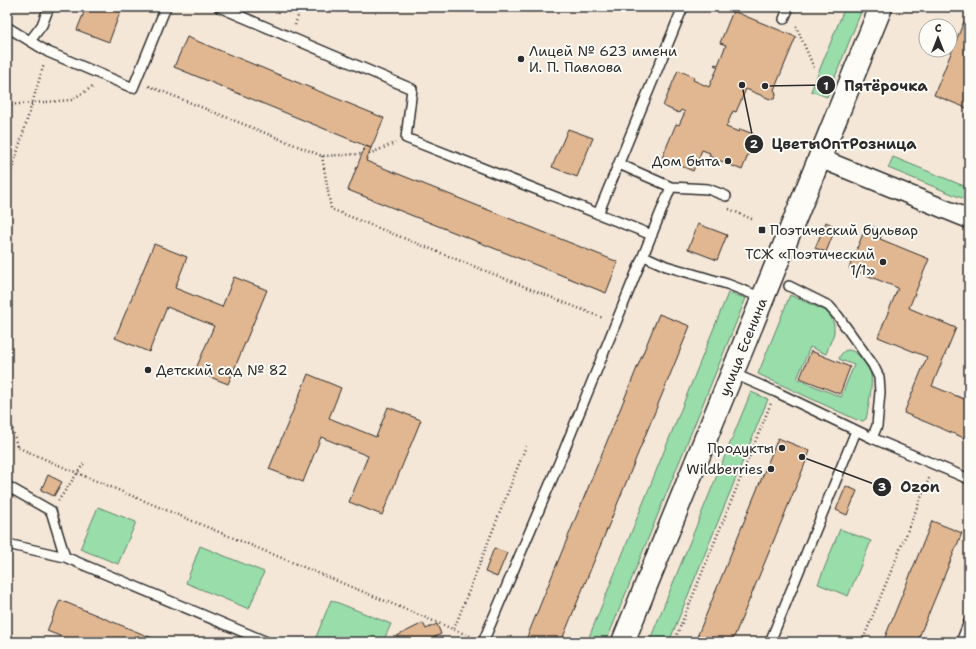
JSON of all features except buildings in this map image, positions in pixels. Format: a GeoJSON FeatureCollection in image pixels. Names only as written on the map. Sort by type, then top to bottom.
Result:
{"type":"FeatureCollection","features":[{"type":"Feature","properties":{"kind":"street","name":"улица Есенина"},"geometry":{"type":"LineString","coordinates":[[623,642],[881,7]]}},
{"type":"Feature","properties":{"kind":"street"},"geometry":{"type":"LineString","coordinates":[[820,158],[969,219]]}},
{"type":"Feature","properties":{"kind":"lane"},"geometry":{"type":"LineString","coordinates":[[30,41],[42,25],[49,7]]}},
{"type":"Feature","properties":{"kind":"lane"},"geometry":{"type":"LineString","coordinates":[[7,27],[48,52],[133,88],[166,7]]}},
{"type":"Feature","properties":{"kind":"lane"},"geometry":{"type":"LineString","coordinates":[[219,7],[412,89],[406,138],[652,235]]}},
{"type":"Feature","properties":{"kind":"lane"},"geometry":{"type":"LineString","coordinates":[[598,214],[683,7]]}},
{"type":"Feature","properties":{"kind":"lane"},"geometry":{"type":"LineString","coordinates":[[784,19],[789,8]]}},
{"type":"Feature","properties":{"kind":"lane"},"geometry":{"type":"LineString","coordinates":[[619,164],[672,187],[708,189],[726,196]]}},
{"type":"Feature","properties":{"kind":"lane"},"geometry":{"type":"LineString","coordinates":[[483,642],[561,458],[672,187]]}},
{"type":"Feature","properties":{"kind":"lane"},"geometry":{"type":"LineString","coordinates":[[644,256],[666,266],[727,284],[763,298]]}},
{"type":"Feature","properties":{"kind":"lane"},"geometry":{"type":"LineString","coordinates":[[789,286],[829,306],[838,316],[873,365],[879,377],[880,392],[877,426],[872,438]]}},
{"type":"Feature","properties":{"kind":"lane"},"geometry":{"type":"LineString","coordinates":[[732,373],[776,392],[856,431],[969,479]]}},
{"type":"Feature","properties":{"kind":"lane"},"geometry":{"type":"LineString","coordinates":[[770,642],[856,431]]}},
{"type":"Feature","properties":{"kind":"lane"},"geometry":{"type":"LineString","coordinates":[[7,486],[51,511],[65,557]]}},
{"type":"Feature","properties":{"kind":"lane"},"geometry":{"type":"LineString","coordinates":[[7,544],[65,557],[267,642]]}},
{"type":"Feature","properties":{"kind":"lane"},"geometry":{"type":"LineString","coordinates":[[961,642],[969,622]]}},
{"type":"Feature","properties":{"kind":"path"},"geometry":{"type":"LineString","coordinates":[[290,37],[301,7]]}},
{"type":"Feature","properties":{"kind":"path"},"geometry":{"type":"LineString","coordinates":[[789,8],[815,70]]}},
{"type":"Feature","properties":{"kind":"path"},"geometry":{"type":"LineString","coordinates":[[7,186],[48,52]]}},
{"type":"Feature","properties":{"kind":"path"},"geometry":{"type":"LineString","coordinates":[[7,105],[71,100],[108,78]]}},
{"type":"Feature","properties":{"kind":"path"},"geometry":{"type":"LineString","coordinates":[[136,80],[322,156],[362,154]]}},
{"type":"Feature","properties":{"kind":"path"},"geometry":{"type":"LineString","coordinates":[[369,154],[406,138]]}},
{"type":"Feature","properties":{"kind":"path"},"geometry":{"type":"LineString","coordinates":[[322,156],[331,209],[616,324]]}},
{"type":"Feature","properties":{"kind":"path"},"geometry":{"type":"LineString","coordinates":[[726,196],[729,209],[754,220]]}},
{"type":"Feature","properties":{"kind":"path"},"geometry":{"type":"LineString","coordinates":[[674,642],[776,392]]}},
{"type":"Feature","properties":{"kind":"path"},"geometry":{"type":"LineString","coordinates":[[7,406],[17,447],[483,642]]}},
{"type":"Feature","properties":{"kind":"path"},"geometry":{"type":"LineString","coordinates":[[454,629],[526,446]]}},
{"type":"Feature","properties":{"kind":"path"},"geometry":{"type":"LineString","coordinates":[[51,511],[85,462]]}},
{"type":"Feature","properties":{"kind":"path"},"geometry":{"type":"LineString","coordinates":[[862,642],[934,464]]}},
{"type":"Feature","properties":{"kind":"green space"},"geometry":{"type":"Polygon","coordinates":[[[845,7],[863,7],[827,97],[811,91],[845,7]]]}},
{"type":"Feature","properties":{"kind":"green space"},"geometry":{"type":"Polygon","coordinates":[[[893,157],[969,188],[969,201],[888,168],[893,157]]]}},
{"type":"Feature","properties":{"kind":"green space"},"geometry":{"type":"Polygon","coordinates":[[[728,293],[746,298],[606,642],[587,642],[728,293]]]}},
{"type":"Feature","properties":{"kind":"green space"},"geometry":{"type":"Polygon","coordinates":[[[790,295],[826,311],[831,317],[834,325],[834,333],[826,354],[810,347],[797,379],[841,397],[854,365],[839,359],[847,350],[857,354],[866,364],[871,375],[867,415],[866,419],[863,421],[857,420],[758,374],[790,295]]]}},
{"type":"Feature","properties":{"kind":"green space"},"geometry":{"type":"Polygon","coordinates":[[[751,392],[768,399],[669,642],[649,642],[751,392]]]}},
{"type":"Feature","properties":{"kind":"green space"},"geometry":{"type":"Polygon","coordinates":[[[98,507],[136,522],[118,564],[80,549],[98,507]]]}},
{"type":"Feature","properties":{"kind":"green space"},"geometry":{"type":"Polygon","coordinates":[[[840,529],[871,541],[848,596],[818,584],[840,529]]]}},
{"type":"Feature","properties":{"kind":"green space"},"geometry":{"type":"Polygon","coordinates":[[[200,546],[264,572],[249,609],[186,583],[200,546]]]}},
{"type":"Feature","properties":{"kind":"green space"},"geometry":{"type":"Polygon","coordinates":[[[331,600],[391,624],[383,642],[327,642],[316,637],[331,600]]]}},
{"type":"Feature","properties":{"kind":"place","name":"Лицей № 623 имени И. П. Павлова"},"geometry":{"type":"Point","coordinates":[521,59]}},
{"type":"Feature","properties":{"kind":"place","name":"ЦветыОптРозница"},"geometry":{"type":"Point","coordinates":[742,85]}},
{"type":"Feature","properties":{"kind":"place","name":"Пятёрочка"},"geometry":{"type":"Point","coordinates":[765,86]}},
{"type":"Feature","properties":{"kind":"place","name":"Дом быта"},"geometry":{"type":"Point","coordinates":[728,161]}},
{"type":"Feature","properties":{"kind":"place","name":"Поэтический бульвар"},"geometry":{"type":"Point","coordinates":[762,230]}},
{"type":"Feature","properties":{"kind":"place","name":"ТСЖ «Поэтический 1/1»"},"geometry":{"type":"Point","coordinates":[883,262]}},
{"type":"Feature","properties":{"kind":"place","name":"Детский сад № 82"},"geometry":{"type":"Point","coordinates":[148,370]}},
{"type":"Feature","properties":{"kind":"place","name":"Продукты"},"geometry":{"type":"Point","coordinates":[782,448]}},
{"type":"Feature","properties":{"kind":"place","name":"Ozon"},"geometry":{"type":"Point","coordinates":[802,457]}},
{"type":"Feature","properties":{"kind":"place","name":"Wildberries"},"geometry":{"type":"Point","coordinates":[771,469]}}]}
